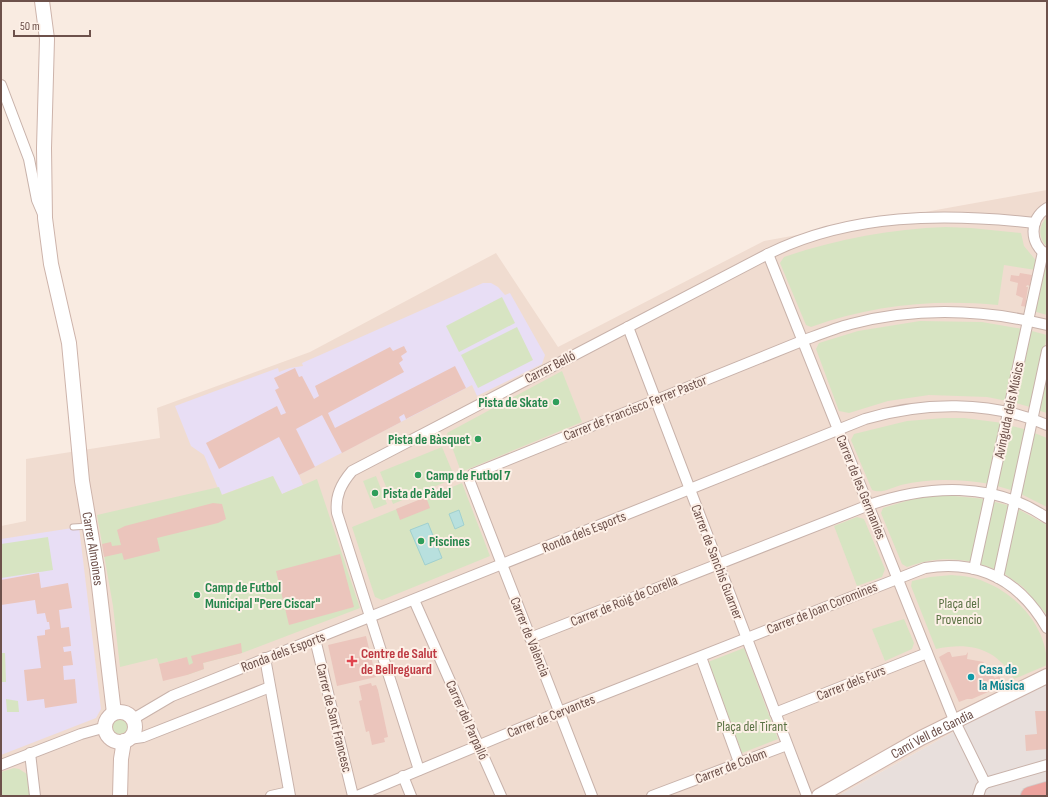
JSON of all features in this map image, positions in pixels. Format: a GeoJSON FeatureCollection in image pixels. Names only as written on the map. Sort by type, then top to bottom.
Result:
{"type":"FeatureCollection","features":[{"type":"Feature","properties":{"kind":"highway"},"geometry":{"type":"LineString","coordinates":[[1030,796],[1047,791]]}},
{"type":"Feature","properties":{"kind":"street","name":"Carrer Almoines"},"geometry":{"type":"LineString","coordinates":[[42,1],[47,40],[44,148],[45,218],[51,264],[69,343],[82,481],[103,610],[114,713]]}},
{"type":"Feature","properties":{"kind":"street"},"geometry":{"type":"LineString","coordinates":[[1,85],[29,159],[37,200],[45,218]]}},
{"type":"Feature","properties":{"kind":"street"},"geometry":{"type":"LineString","coordinates":[[1045,254],[1034,237],[1035,223],[1039,215],[1047,208]]}},
{"type":"Feature","properties":{"kind":"street","name":"Carrer Belló"},"geometry":{"type":"LineString","coordinates":[[370,618],[337,513],[337,497],[340,488],[352,471],[360,466],[768,254],[804,238],[884,221],[947,216],[986,217],[1035,223]]}},
{"type":"Feature","properties":{"kind":"street","name":"Carrer de les Germanies"},"geometry":{"type":"LineString","coordinates":[[768,254],[954,720],[985,783]]}},
{"type":"Feature","properties":{"kind":"street","name":"Avinguda dels Músics"},"geometry":{"type":"LineString","coordinates":[[974,569],[1028,320],[1045,254]]}},
{"type":"Feature","properties":{"kind":"street","name":"Carrer de Francisco Ferrer Pastor"},"geometry":{"type":"LineString","coordinates":[[470,478],[480,470],[802,341],[850,324],[908,313],[939,311],[975,312],[1028,320],[1047,325]]}},
{"type":"Feature","properties":{"kind":"street","name":"Carrer de Sanchis Guarner"},"geometry":{"type":"LineString","coordinates":[[628,327],[807,796]]}},
{"type":"Feature","properties":{"kind":"street","name":"Avinguda dels Músics"},"geometry":{"type":"LineString","coordinates":[[998,578],[1047,351]]}},
{"type":"Feature","properties":{"kind":"street","name":"Ronda dels Esports"},"geometry":{"type":"LineString","coordinates":[[133,720],[172,696],[501,566],[838,429],[879,415],[933,406],[969,407],[1008,413],[1047,425]]}},
{"type":"Feature","properties":{"kind":"street","name":"Carrer de València"},"geometry":{"type":"LineString","coordinates":[[470,478],[501,566],[592,796]]}},
{"type":"Feature","properties":{"kind":"street","name":"Carrer de Roig de Corella"},"geometry":{"type":"LineString","coordinates":[[530,638],[869,505],[891,498],[926,490],[963,490],[991,494],[1014,502],[1047,518]]}},
{"type":"Feature","properties":{"kind":"street"},"geometry":{"type":"LineString","coordinates":[[897,578],[911,572],[935,566],[955,566],[974,569],[998,578],[1012,586],[1036,609],[1047,628]]}},
{"type":"Feature","properties":{"kind":"street","name":"Carrer de Joan Coromines"},"geometry":{"type":"LineString","coordinates":[[746,638],[897,578]]}},
{"type":"Feature","properties":{"kind":"street","name":"Carrer del Parpalló"},"geometry":{"type":"LineString","coordinates":[[414,600],[501,796]]}},
{"type":"Feature","properties":{"kind":"street"},"geometry":{"type":"LineString","coordinates":[[370,618],[419,770]]}},
{"type":"Feature","properties":{"kind":"street","name":"Carrer de Cervantes"},"geometry":{"type":"LineString","coordinates":[[357,796],[559,712],[746,638]]}},
{"type":"Feature","properties":{"kind":"street","name":"Carrer de Sant Francesc"},"geometry":{"type":"LineString","coordinates":[[315,639],[353,796]]}},
{"type":"Feature","properties":{"kind":"street","name":"Carrer dels Furs"},"geometry":{"type":"LineString","coordinates":[[775,713],[927,653]]}},
{"type":"Feature","properties":{"kind":"street"},"geometry":{"type":"LineString","coordinates":[[701,657],[739,762]]}},
{"type":"Feature","properties":{"kind":"street"},"geometry":{"type":"LineString","coordinates":[[265,658],[289,794],[271,796]]}},
{"type":"Feature","properties":{"kind":"street","name":"Camí Vell de Gandia"},"geometry":{"type":"LineString","coordinates":[[819,796],[954,720],[1047,676]]}},
{"type":"Feature","properties":{"kind":"street","name":"Ronda dels Esports"},"geometry":{"type":"LineString","coordinates":[[126,740],[143,737],[270,687]]}},
{"type":"Feature","properties":{"kind":"street"},"geometry":{"type":"LineString","coordinates":[[120,796],[121,759],[126,740],[134,731],[133,720],[124,712],[114,713],[107,720],[106,727],[111,738],[115,740],[126,740]]}},
{"type":"Feature","properties":{"kind":"street"},"geometry":{"type":"LineString","coordinates":[[1,765],[81,734],[106,727]]}},
{"type":"Feature","properties":{"kind":"street","name":"Carrer de Colom"},"geometry":{"type":"LineString","coordinates":[[652,796],[787,745]]}},
{"type":"Feature","properties":{"kind":"street"},"geometry":{"type":"LineString","coordinates":[[30,753],[35,796]]}},
{"type":"Feature","properties":{"kind":"street"},"geometry":{"type":"LineString","coordinates":[[978,796],[981,786],[985,783],[1047,765]]}},
{"type":"Feature","properties":{"kind":"street"},"geometry":{"type":"LineString","coordinates":[[404,776],[411,796]]}},
{"type":"Feature","properties":{"kind":"lane"},"geometry":{"type":"LineString","coordinates":[[73,527],[90,526]]}},
{"type":"Feature","properties":{"kind":"shaded area"},"geometry":{"type":"Polygon","coordinates":[[[1047,190],[1047,680],[838,796],[1,796],[1,526],[26,521],[26,459],[160,438],[157,408],[310,352],[496,253],[558,347],[764,241],[1047,190]]]}},
{"type":"Feature","properties":{"kind":"shaded area"},"geometry":{"type":"Polygon","coordinates":[[[483,283],[491,283],[498,287],[505,295],[510,293],[545,355],[542,364],[477,396],[472,385],[299,475],[303,485],[282,494],[273,476],[221,495],[204,455],[191,446],[175,406],[278,368],[279,372],[290,368],[303,366],[302,363],[483,283]]]}},
{"type":"Feature","properties":{"kind":"shaded area"},"geometry":{"type":"Polygon","coordinates":[[[79,527],[101,709],[96,718],[1,755],[1,539],[79,527]]]}},
{"type":"Feature","properties":{"kind":"shaded area"},"geometry":{"type":"Polygon","coordinates":[[[1047,680],[1047,796],[838,796],[1047,680]]]}},
{"type":"Feature","properties":{"kind":"green space"},"geometry":{"type":"Polygon","coordinates":[[[1047,217],[1047,247],[1042,240],[1040,232],[1042,224],[1047,217]]]}},
{"type":"Feature","properties":{"kind":"green space"},"geometry":{"type":"Polygon","coordinates":[[[946,227],[1021,233],[1024,246],[1038,263],[1036,270],[1004,265],[998,305],[950,303],[903,306],[857,313],[811,327],[806,325],[780,263],[784,257],[824,245],[864,236],[905,230],[946,227]]]}},
{"type":"Feature","properties":{"kind":"green space"},"geometry":{"type":"Polygon","coordinates":[[[1042,265],[1047,268],[1047,315],[1033,311],[1042,265]]]}},
{"type":"Feature","properties":{"kind":"green space"},"geometry":{"type":"Polygon","coordinates":[[[502,297],[515,323],[459,352],[446,326],[502,297]]]}},
{"type":"Feature","properties":{"kind":"green space"},"geometry":{"type":"Polygon","coordinates":[[[920,321],[982,322],[1023,329],[1007,401],[987,397],[929,395],[888,401],[849,413],[839,411],[816,349],[819,343],[858,331],[920,321]]]}},
{"type":"Feature","properties":{"kind":"green space"},"geometry":{"type":"Polygon","coordinates":[[[517,327],[533,360],[478,388],[461,355],[517,327]]]}},
{"type":"Feature","properties":{"kind":"green space"},"geometry":{"type":"Polygon","coordinates":[[[1028,330],[1047,335],[1033,408],[1013,402],[1028,330]]]}},
{"type":"Feature","properties":{"kind":"green space"},"geometry":{"type":"Polygon","coordinates":[[[1047,363],[1047,413],[1037,410],[1047,363]]]}},
{"type":"Feature","properties":{"kind":"green space"},"geometry":{"type":"Polygon","coordinates":[[[562,371],[582,422],[461,472],[447,433],[562,371]]]}},
{"type":"Feature","properties":{"kind":"green space"},"geometry":{"type":"Polygon","coordinates":[[[964,418],[1003,423],[990,484],[956,480],[934,480],[901,485],[882,491],[872,490],[851,440],[854,434],[907,421],[964,418]]]}},
{"type":"Feature","properties":{"kind":"green space"},"geometry":{"type":"Polygon","coordinates":[[[1008,425],[1028,430],[1014,491],[994,485],[1008,425]]]}},
{"type":"Feature","properties":{"kind":"green space"},"geometry":{"type":"Polygon","coordinates":[[[1032,432],[1047,438],[1047,507],[1019,493],[1032,432]]]}},
{"type":"Feature","properties":{"kind":"green space","name":"Camp de Futbol 7"},"geometry":{"type":"Polygon","coordinates":[[[442,447],[455,478],[393,504],[380,472],[442,447]]]}},
{"type":"Feature","properties":{"kind":"green space"},"geometry":{"type":"Polygon","coordinates":[[[273,476],[282,494],[317,479],[360,608],[242,653],[203,663],[204,669],[187,675],[182,658],[159,664],[157,658],[120,667],[113,606],[97,515],[219,487],[222,495],[273,476]]]}},
{"type":"Feature","properties":{"kind":"green space","name":"Pista de Pàdel"},"geometry":{"type":"Polygon","coordinates":[[[376,476],[387,504],[374,509],[363,481],[376,476]]]}},
{"type":"Feature","properties":{"kind":"green space","name":"Piscines"},"geometry":{"type":"Polygon","coordinates":[[[462,483],[490,556],[382,600],[375,597],[352,527],[462,483]]]}},
{"type":"Feature","properties":{"kind":"green space"},"geometry":{"type":"Polygon","coordinates":[[[943,495],[986,499],[972,562],[947,559],[923,562],[907,567],[902,564],[881,513],[883,508],[913,499],[943,495]]]}},
{"type":"Feature","properties":{"kind":"green space"},"geometry":{"type":"Polygon","coordinates":[[[991,501],[1011,506],[997,570],[977,563],[991,501]]]}},
{"type":"Feature","properties":{"kind":"green space"},"geometry":{"type":"Polygon","coordinates":[[[1016,508],[1047,525],[1047,615],[1023,587],[1002,572],[1016,508]]]}},
{"type":"Feature","properties":{"kind":"green space"},"geometry":{"type":"Polygon","coordinates":[[[857,517],[864,519],[885,569],[882,577],[857,586],[834,526],[857,517]]]}},
{"type":"Feature","properties":{"kind":"green space"},"geometry":{"type":"Polygon","coordinates":[[[48,537],[53,570],[1,578],[1,544],[48,537]]]}},
{"type":"Feature","properties":{"kind":"green space","name":"Plaça del Provencio"},"geometry":{"type":"Polygon","coordinates":[[[952,575],[981,580],[1009,595],[1019,604],[1028,614],[1042,638],[1046,651],[1047,665],[1014,679],[999,660],[981,650],[960,646],[936,649],[911,586],[912,581],[930,577],[952,575]]]}},
{"type":"Feature","properties":{"kind":"green space"},"geometry":{"type":"Polygon","coordinates":[[[904,619],[914,643],[912,649],[885,661],[872,629],[904,619]]]}},
{"type":"Feature","properties":{"kind":"green space","name":"Plaça del Tirant"},"geometry":{"type":"Polygon","coordinates":[[[744,648],[778,739],[742,753],[708,662],[744,648]]]}},
{"type":"Feature","properties":{"kind":"green space"},"geometry":{"type":"Polygon","coordinates":[[[1,653],[5,653],[6,682],[1,682],[1,653]]]}},
{"type":"Feature","properties":{"kind":"green space"},"geometry":{"type":"Polygon","coordinates":[[[6,699],[18,701],[19,712],[7,712],[6,699]]]}},
{"type":"Feature","properties":{"kind":"green space"},"geometry":{"type":"Polygon","coordinates":[[[116,718],[124,718],[129,723],[127,734],[124,736],[116,736],[111,731],[111,723],[116,718]]]}},
{"type":"Feature","properties":{"kind":"green space"},"geometry":{"type":"Polygon","coordinates":[[[14,768],[27,774],[31,796],[1,796],[1,772],[14,768]]]}},
{"type":"Feature","properties":{"kind":"water"},"geometry":{"type":"Polygon","coordinates":[[[459,510],[464,525],[455,529],[449,514],[459,510]]]}},
{"type":"Feature","properties":{"kind":"water"},"geometry":{"type":"Polygon","coordinates":[[[428,523],[442,558],[425,565],[410,530],[428,523]]]}},
{"type":"Feature","properties":{"kind":"building"},"geometry":{"type":"Polygon","coordinates":[[[1020,273],[1032,275],[1030,286],[1027,285],[1026,287],[1028,287],[1026,300],[1029,300],[1027,307],[1021,306],[1023,298],[1016,295],[1018,283],[1010,281],[1011,275],[1019,276],[1020,273]]]}},
{"type":"Feature","properties":{"kind":"building"},"geometry":{"type":"Polygon","coordinates":[[[404,346],[407,352],[401,356],[403,360],[399,363],[404,372],[328,413],[335,428],[455,366],[466,388],[406,419],[404,414],[399,417],[401,422],[342,453],[322,415],[296,429],[315,467],[299,475],[279,437],[219,469],[206,443],[277,406],[281,415],[286,413],[275,390],[279,388],[274,378],[295,368],[299,377],[302,376],[314,399],[319,396],[315,386],[390,347],[393,351],[404,346]]]}},
{"type":"Feature","properties":{"kind":"building"},"geometry":{"type":"Polygon","coordinates":[[[426,497],[430,508],[400,520],[396,509],[426,497]]]}},
{"type":"Feature","properties":{"kind":"building"},"geometry":{"type":"Polygon","coordinates":[[[213,503],[222,504],[226,519],[218,523],[157,538],[160,551],[124,560],[122,553],[104,557],[102,544],[111,542],[112,546],[121,545],[117,530],[125,526],[213,503]]]}},
{"type":"Feature","properties":{"kind":"building"},"geometry":{"type":"Polygon","coordinates":[[[340,554],[354,607],[289,625],[276,571],[340,554]]]}},
{"type":"Feature","properties":{"kind":"building"},"geometry":{"type":"Polygon","coordinates":[[[39,573],[41,588],[68,583],[72,608],[59,610],[61,628],[69,627],[71,646],[63,647],[64,652],[71,651],[73,665],[63,666],[64,680],[75,679],[77,703],[45,708],[44,699],[27,701],[24,670],[41,668],[37,636],[45,635],[45,630],[50,629],[49,622],[47,622],[45,613],[37,614],[35,600],[1,605],[1,580],[39,573]]]}},
{"type":"Feature","properties":{"kind":"building","name":"Centre de Salut de Bellreguard"},"geometry":{"type":"Polygon","coordinates":[[[366,636],[376,677],[337,686],[328,645],[366,636]]]}},
{"type":"Feature","properties":{"kind":"building"},"geometry":{"type":"Polygon","coordinates":[[[241,643],[242,653],[203,663],[204,669],[163,681],[159,664],[187,657],[189,665],[193,663],[191,656],[241,643]]]}},
{"type":"Feature","properties":{"kind":"building","name":"Casa de la Música"},"geometry":{"type":"Polygon","coordinates":[[[950,652],[952,657],[966,655],[968,652],[967,659],[984,662],[982,665],[991,670],[989,672],[995,678],[999,676],[1004,685],[972,699],[959,702],[939,657],[950,652]]]}},
{"type":"Feature","properties":{"kind":"building"},"geometry":{"type":"Polygon","coordinates":[[[371,683],[372,686],[376,685],[378,690],[388,737],[384,738],[385,742],[372,745],[369,731],[366,732],[359,701],[362,700],[359,686],[371,683]]]}},
{"type":"Feature","properties":{"kind":"building"},"geometry":{"type":"Polygon","coordinates":[[[1035,711],[1047,711],[1047,749],[1026,751],[1025,735],[1037,734],[1035,711]]]}},
{"type":"Feature","properties":{"kind":"place","name":"Pista de Skate"},"geometry":{"type":"Point","coordinates":[556,402]}},
{"type":"Feature","properties":{"kind":"place","name":"Pista de Bàsquet"},"geometry":{"type":"Point","coordinates":[478,439]}},
{"type":"Feature","properties":{"kind":"place","name":"Camp de Futbol 7"},"geometry":{"type":"Point","coordinates":[418,475]}},
{"type":"Feature","properties":{"kind":"place","name":"Pista de Pàdel"},"geometry":{"type":"Point","coordinates":[375,493]}},
{"type":"Feature","properties":{"kind":"place","name":"Piscines"},"geometry":{"type":"Point","coordinates":[421,541]}},
{"type":"Feature","properties":{"kind":"place","name":"Camp de Futbol Municipal \"Pere Ciscar\""},"geometry":{"type":"Point","coordinates":[197,595]}},
{"type":"Feature","properties":{"kind":"place","name":"Centre de Salut de Bellreguard"},"geometry":{"type":"Point","coordinates":[352,661]}},
{"type":"Feature","properties":{"kind":"place","name":"Casa de la Música"},"geometry":{"type":"Point","coordinates":[971,677]}}]}
